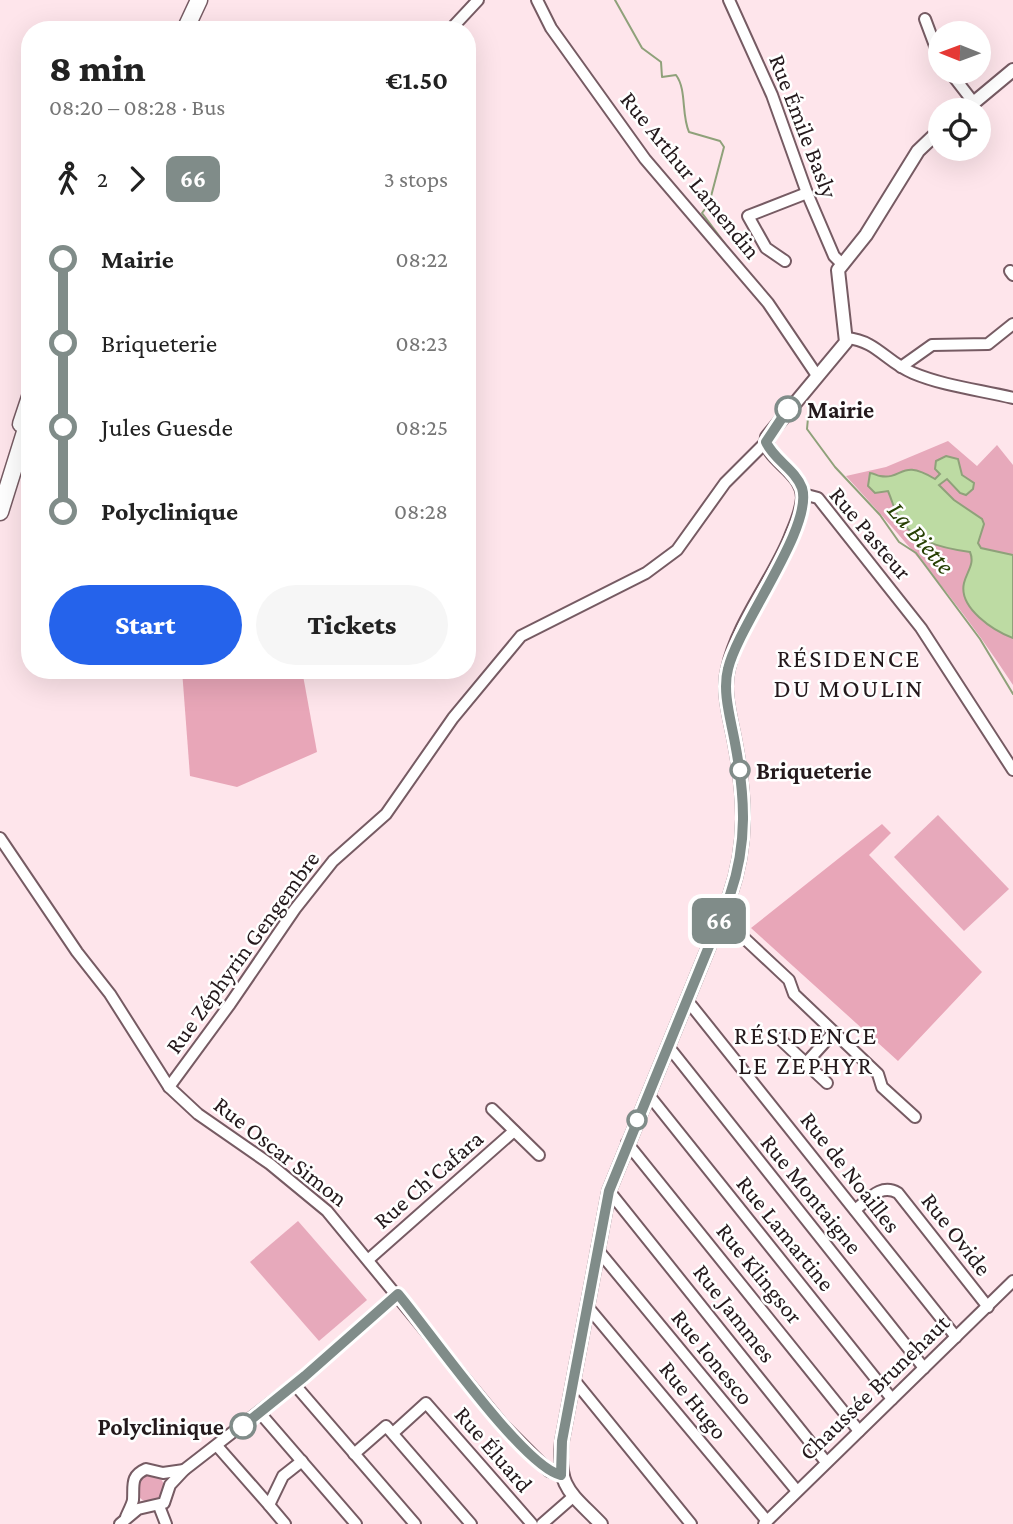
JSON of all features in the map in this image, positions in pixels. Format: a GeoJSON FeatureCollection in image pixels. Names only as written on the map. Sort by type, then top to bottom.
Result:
{"type":"FeatureCollection","features":[{"type":"Feature","properties":{"kind":"highway"},"geometry":{"type":"LineString","coordinates":[[182,21],[192,0]]}},
{"type":"Feature","properties":{"kind":"highway"},"geometry":{"type":"LineString","coordinates":[[190,21],[200,0]]}},
{"type":"Feature","properties":{"kind":"highway"},"geometry":{"type":"LineString","coordinates":[[0,489],[21,425]]}},
{"type":"Feature","properties":{"kind":"highway"},"geometry":{"type":"LineString","coordinates":[[0,512],[21,445]]}},
{"type":"Feature","properties":{"kind":"main road"},"geometry":{"type":"LineString","coordinates":[[980,98],[1013,70]]}},
{"type":"Feature","properties":{"kind":"main road"},"geometry":{"type":"LineString","coordinates":[[766,442],[772,429],[848,338],[837,276],[842,264],[866,235],[918,152],[928,142]]}},
{"type":"Feature","properties":{"kind":"main road","name":"Rue Pasteur"},"geometry":{"type":"LineString","coordinates":[[766,442],[798,481],[803,494]]}},
{"type":"Feature","properties":{"kind":"main road"},"geometry":{"type":"LineString","coordinates":[[601,1524],[574,1496],[561,1475],[562,1441],[597,1249],[609,1191],[723,912],[740,861],[745,824],[743,792],[728,702],[728,669],[785,549],[799,516],[803,494]]}},
{"type":"Feature","properties":{"kind":"street"},"geometry":{"type":"LineString","coordinates":[[458,21],[478,0]]}},
{"type":"Feature","properties":{"kind":"street","name":"Rue Arthur Lamendin"},"geometry":{"type":"LineString","coordinates":[[537,0],[551,28],[645,159],[768,303],[817,374]]}},
{"type":"Feature","properties":{"kind":"street","name":"Rue Émile Basly"},"geometry":{"type":"LineString","coordinates":[[729,0],[772,95],[807,193],[834,256],[842,264]]}},
{"type":"Feature","properties":{"kind":"street"},"geometry":{"type":"LineString","coordinates":[[925,19],[928,27]]}},
{"type":"Feature","properties":{"kind":"street"},"geometry":{"type":"LineString","coordinates":[[785,261],[766,248],[748,216],[807,193]]}},
{"type":"Feature","properties":{"kind":"street"},"geometry":{"type":"LineString","coordinates":[[901,367],[932,345],[988,344],[1011,328]]}},
{"type":"Feature","properties":{"kind":"street"},"geometry":{"type":"LineString","coordinates":[[848,338],[868,341],[901,367],[917,375],[1013,398]]}},
{"type":"Feature","properties":{"kind":"street","name":"Rue Zéphyrin Gengembre"},"geometry":{"type":"LineString","coordinates":[[169,1087],[295,909],[333,861],[386,814],[453,718],[521,636],[646,573],[677,550],[725,483],[766,442]]}},
{"type":"Feature","properties":{"kind":"street","name":"Rue Pasteur"},"geometry":{"type":"LineString","coordinates":[[803,494],[818,498],[889,584],[951,672],[1013,770]]}},
{"type":"Feature","properties":{"kind":"street","name":"Rue Oscar Simon"},"geometry":{"type":"LineString","coordinates":[[0,838],[77,952],[110,994],[169,1087],[198,1114],[308,1193],[336,1220],[503,1425],[549,1471],[561,1475]]}},
{"type":"Feature","properties":{"kind":"street"},"geometry":{"type":"LineString","coordinates":[[723,912],[743,930],[743,937],[789,980],[794,994],[878,1074],[882,1087],[915,1117]]}},
{"type":"Feature","properties":{"kind":"street","name":"Rue de Noailles"},"geometry":{"type":"LineString","coordinates":[[687,1000],[956,1337]]}},
{"type":"Feature","properties":{"kind":"street"},"geometry":{"type":"LineString","coordinates":[[806,1063],[834,1032]]}},
{"type":"Feature","properties":{"kind":"street"},"geometry":{"type":"LineString","coordinates":[[780,1039],[827,1083]]}},
{"type":"Feature","properties":{"kind":"street","name":"Rue Montaigne"},"geometry":{"type":"LineString","coordinates":[[668,1046],[924,1368]]}},
{"type":"Feature","properties":{"kind":"street","name":"Rue Lamartine"},"geometry":{"type":"LineString","coordinates":[[648,1094],[891,1399]]}},
{"type":"Feature","properties":{"kind":"street","name":"Rue Ch'Cafara"},"geometry":{"type":"LineString","coordinates":[[492,1109],[539,1155]]}},
{"type":"Feature","properties":{"kind":"street","name":"Rue Ch'Cafara"},"geometry":{"type":"LineString","coordinates":[[369,1259],[514,1131]]}},
{"type":"Feature","properties":{"kind":"street","name":"Rue Klingsor"},"geometry":{"type":"LineString","coordinates":[[627,1143],[859,1431]]}},
{"type":"Feature","properties":{"kind":"street","name":"Rue Ovide"},"geometry":{"type":"LineString","coordinates":[[855,1210],[879,1191],[885,1189],[898,1193],[988,1307]]}},
{"type":"Feature","properties":{"kind":"street","name":"Rue Jammes"},"geometry":{"type":"LineString","coordinates":[[609,1191],[826,1462]]}},
{"type":"Feature","properties":{"kind":"street","name":"Rue Ionesco"},"geometry":{"type":"LineString","coordinates":[[597,1249],[797,1491]]}},
{"type":"Feature","properties":{"kind":"street","name":"Chaussée Brunehaut"},"geometry":{"type":"LineString","coordinates":[[766,1522],[1013,1281]]}},
{"type":"Feature","properties":{"kind":"street","name":"Rue Hugo"},"geometry":{"type":"LineString","coordinates":[[587,1306],[766,1522]]}},
{"type":"Feature","properties":{"kind":"street"},"geometry":{"type":"LineString","coordinates":[[122,1522],[144,1507],[159,1506],[168,1498],[170,1485],[184,1470],[218,1447],[305,1376]]}},
{"type":"Feature","properties":{"kind":"street"},"geometry":{"type":"LineString","coordinates":[[574,1380],[691,1524]]}},
{"type":"Feature","properties":{"kind":"street"},"geometry":{"type":"LineString","coordinates":[[295,1385],[415,1524]]}},
{"type":"Feature","properties":{"kind":"street","name":"Rue Éluard"},"geometry":{"type":"LineString","coordinates":[[389,1429],[426,1403],[532,1524]]}},
{"type":"Feature","properties":{"kind":"street"},"geometry":{"type":"LineString","coordinates":[[260,1413],[356,1524]]}},
{"type":"Feature","properties":{"kind":"street"},"geometry":{"type":"LineString","coordinates":[[354,1454],[389,1429],[471,1524]]}},
{"type":"Feature","properties":{"kind":"street"},"geometry":{"type":"LineString","coordinates":[[218,1447],[285,1524]]}},
{"type":"Feature","properties":{"kind":"street"},"geometry":{"type":"LineString","coordinates":[[269,1505],[283,1476],[302,1461]]}},
{"type":"Feature","properties":{"kind":"street"},"geometry":{"type":"LineString","coordinates":[[122,1522],[133,1497],[132,1485],[137,1475],[152,1469],[163,1473],[184,1470]]}},
{"type":"Feature","properties":{"kind":"street"},"geometry":{"type":"LineString","coordinates":[[163,1473],[170,1485]]}},
{"type":"Feature","properties":{"kind":"street"},"geometry":{"type":"LineString","coordinates":[[542,1524],[574,1496]]}},
{"type":"Feature","properties":{"kind":"street"},"geometry":{"type":"LineString","coordinates":[[133,1497],[144,1507]]}},
{"type":"Feature","properties":{"kind":"street"},"geometry":{"type":"LineString","coordinates":[[159,1506],[166,1524]]}},
{"type":"Feature","properties":{"kind":"shaded area"},"geometry":{"type":"Polygon","coordinates":[[[948,441],[977,466],[997,445],[1013,465],[1013,685],[934,577],[846,476],[886,467],[948,441]]]}},
{"type":"Feature","properties":{"kind":"shaded area"},"geometry":{"type":"Polygon","coordinates":[[[183,679],[304,679],[317,752],[237,787],[190,776],[183,679]]]}},
{"type":"Feature","properties":{"kind":"shaded area"},"geometry":{"type":"Polygon","coordinates":[[[938,815],[1009,889],[964,931],[894,857],[938,815]]]}},
{"type":"Feature","properties":{"kind":"shaded area"},"geometry":{"type":"Polygon","coordinates":[[[882,824],[891,833],[869,855],[982,972],[898,1061],[751,928],[882,824]]]}},
{"type":"Feature","properties":{"kind":"shaded area"},"geometry":{"type":"Polygon","coordinates":[[[298,1221],[367,1300],[319,1341],[250,1262],[298,1221]]]}},
{"type":"Feature","properties":{"kind":"shaded area"},"geometry":{"type":"Polygon","coordinates":[[[150,1474],[160,1478],[164,1488],[160,1498],[150,1502],[140,1498],[136,1488],[140,1478],[150,1474]]]}},
{"type":"Feature","properties":{"kind":"water"},"geometry":{"type":"Polygon","coordinates":[[[946,456],[958,459],[962,475],[974,483],[973,489],[966,495],[960,493],[947,479],[939,485],[954,500],[982,519],[984,524],[978,543],[981,548],[1013,555],[1013,638],[996,630],[979,617],[966,601],[964,583],[971,564],[970,552],[937,545],[917,536],[902,522],[888,491],[875,493],[868,486],[870,473],[888,476],[915,470],[935,479],[940,474],[935,469],[936,461],[946,456]]]}},
{"type":"Feature","properties":{"kind":"waterway","name":"La Biette"},"geometry":{"type":"LineString","coordinates":[[615,0],[642,48],[661,62],[662,77],[676,75],[683,95],[689,132],[720,141],[724,147],[709,204],[702,213],[735,257]]}},
{"type":"Feature","properties":{"kind":"waterway","name":"La Biette"},"geometry":{"type":"LineString","coordinates":[[809,407],[807,429],[835,467],[880,515],[899,542],[916,553],[980,639],[1013,694]]}},
{"type":"Feature","properties":{"kind":"bus line","name":"66"},"geometry":{"type":"LineString","coordinates":[[243,1426],[305,1376],[398,1294],[503,1425],[549,1471],[561,1475],[559,1466],[562,1441],[609,1191],[730,895],[740,861],[745,824],[743,792],[726,684],[728,669],[740,637],[773,576],[803,502],[802,488],[794,474],[772,453],[766,442],[788,409]]}},
{"type":"Feature","properties":{"kind":"place","name":"Mairie"},"geometry":{"type":"Point","coordinates":[788,409]}},
{"type":"Feature","properties":{"kind":"place","name":"Briqueterie"},"geometry":{"type":"Point","coordinates":[740,770]}},
{"type":"Feature","properties":{"kind":"place","name":"Polyclinique"},"geometry":{"type":"Point","coordinates":[243,1426]}},
{"type":"Feature","properties":{"kind":"district","name":"RÉSIDENCE DU MOULIN"},"geometry":{"type":"Point","coordinates":[849,673]}},
{"type":"Feature","properties":{"kind":"district","name":"RÉSIDENCE LE ZEPHYR"},"geometry":{"type":"Point","coordinates":[806,1050]}}]}
